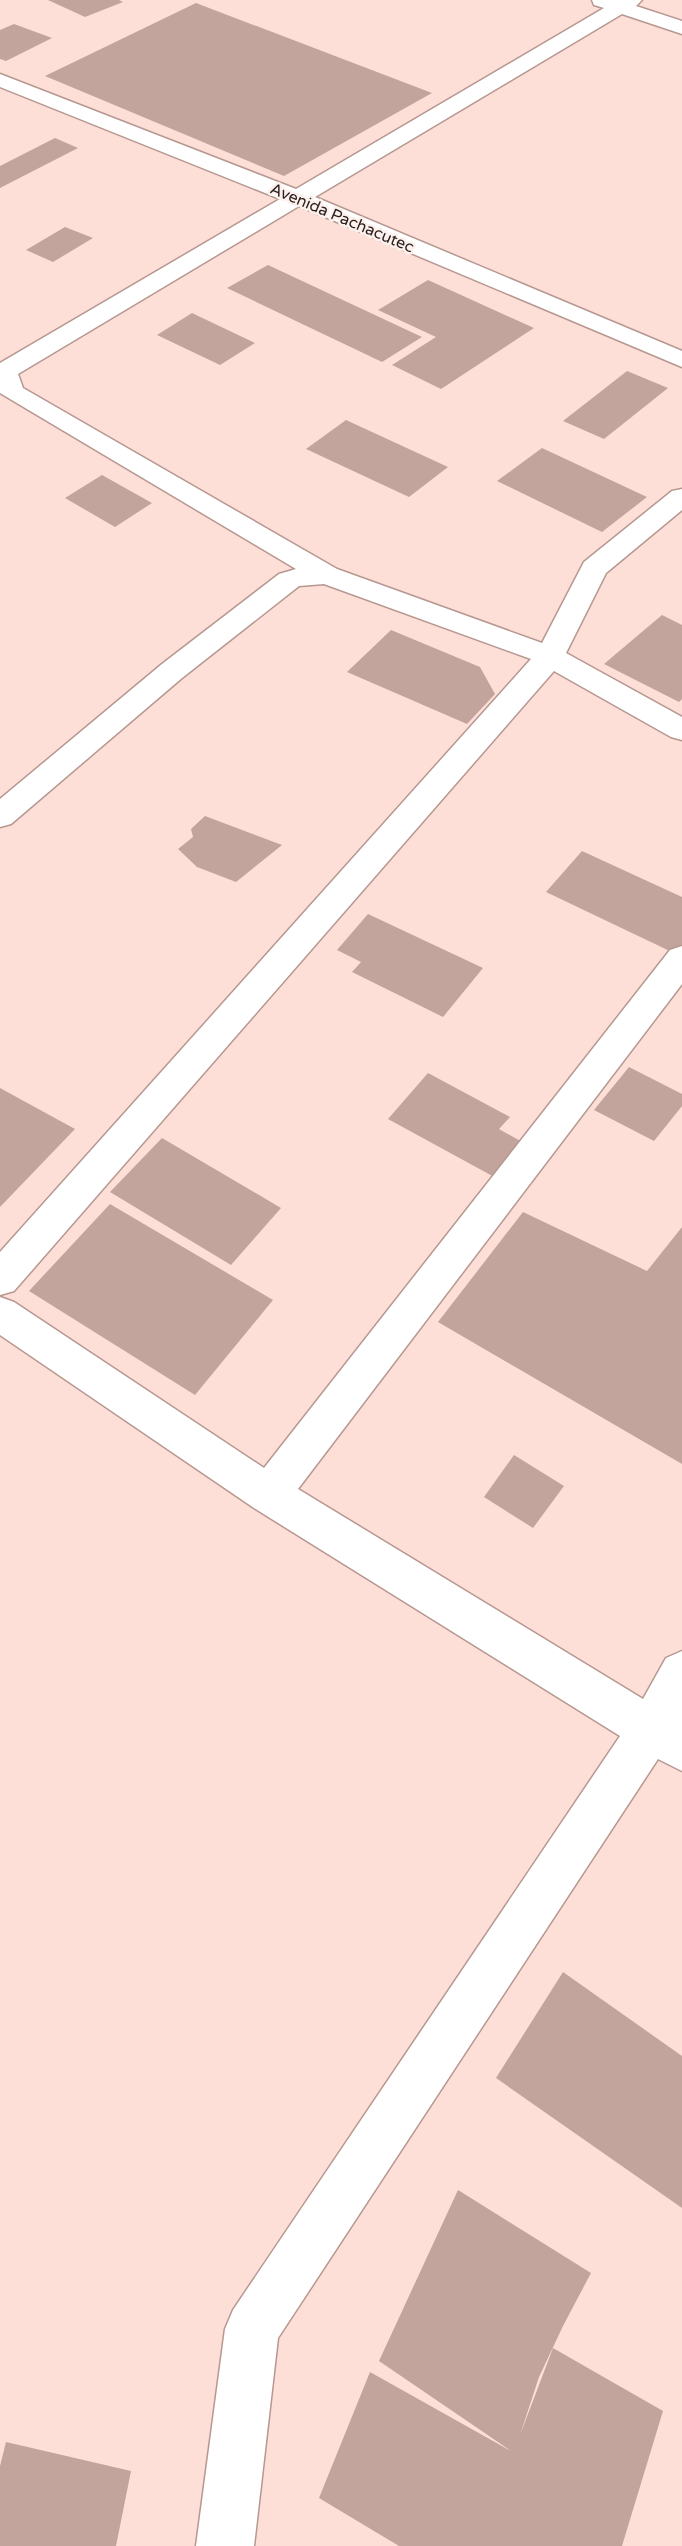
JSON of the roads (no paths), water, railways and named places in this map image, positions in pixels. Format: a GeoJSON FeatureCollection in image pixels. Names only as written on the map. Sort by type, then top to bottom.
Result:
{"type":"FeatureCollection","features":[{"type":"Feature","properties":{"kind":"street"},"geometry":{"type":"LineString","coordinates":[[597,0],[625,4],[682,28]]}},
{"type":"Feature","properties":{"kind":"street"},"geometry":{"type":"LineString","coordinates":[[625,4],[5,371],[12,392],[327,575],[550,656],[682,730]]}},
{"type":"Feature","properties":{"kind":"street","name":"Avenida Pachacutec"},"geometry":{"type":"LineString","coordinates":[[0,80],[296,197],[682,360]]}},
{"type":"Feature","properties":{"kind":"street"},"geometry":{"type":"LineString","coordinates":[[0,1279],[550,656],[594,568],[682,497]]}},
{"type":"Feature","properties":{"kind":"street"},"geometry":{"type":"LineString","coordinates":[[0,816],[172,671],[289,580],[307,575],[327,575]]}},
{"type":"Feature","properties":{"kind":"street"},"geometry":{"type":"LineString","coordinates":[[270,1494],[682,960]]}},
{"type":"Feature","properties":{"kind":"street"},"geometry":{"type":"LineString","coordinates":[[0,1314],[270,1494],[666,1740]]}},
{"type":"Feature","properties":{"kind":"street"},"geometry":{"type":"LineString","coordinates":[[225,2546],[252,2329],[666,1740],[682,1673]]}}]}
